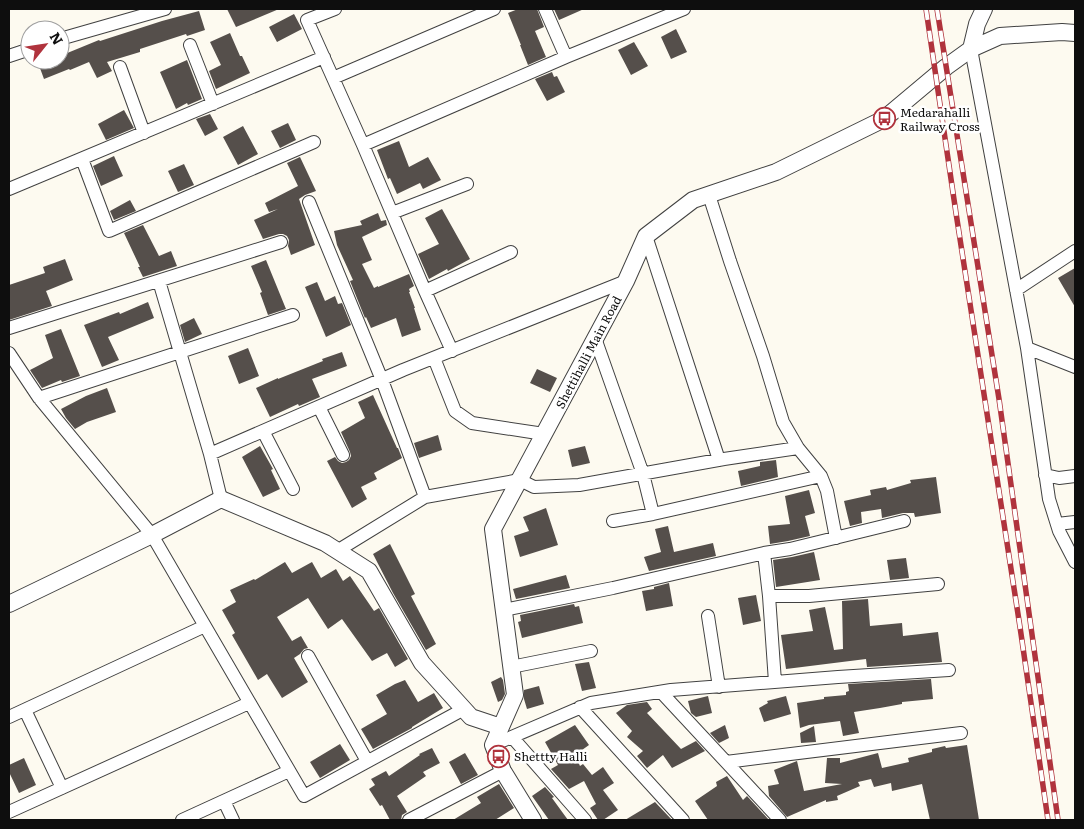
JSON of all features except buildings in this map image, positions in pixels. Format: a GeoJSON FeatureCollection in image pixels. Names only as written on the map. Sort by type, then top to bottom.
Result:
{"type":"FeatureCollection","features":[{"type":"Feature","properties":{"kind":"street"},"geometry":{"type":"LineString","coordinates":[[70,36],[165,9]]}},
{"type":"Feature","properties":{"kind":"street"},"geometry":{"type":"LineString","coordinates":[[335,9],[307,20],[364,144],[392,214],[452,351]]}},
{"type":"Feature","properties":{"kind":"street"},"geometry":{"type":"LineString","coordinates":[[333,78],[494,9]]}},
{"type":"Feature","properties":{"kind":"street"},"geometry":{"type":"LineString","coordinates":[[545,9],[566,57]]}},
{"type":"Feature","properties":{"kind":"street"},"geometry":{"type":"LineString","coordinates":[[364,144],[566,57],[684,9]]}},
{"type":"Feature","properties":{"kind":"street"},"geometry":{"type":"LineString","coordinates":[[984,9],[971,48],[1027,348],[1049,498],[1059,531],[1075,562]]}},
{"type":"Feature","properties":{"kind":"street","name":"Shettihalli Main Road"},"geometry":{"type":"LineString","coordinates":[[532,820],[503,771],[493,745],[506,732],[515,695],[493,529],[626,281],[646,236],[693,200],[776,172],[884,119],[971,48],[1000,36],[1062,32],[1075,33]]}},
{"type":"Feature","properties":{"kind":"street"},"geometry":{"type":"LineString","coordinates":[[190,45],[213,104]]}},
{"type":"Feature","properties":{"kind":"street"},"geometry":{"type":"LineString","coordinates":[[9,189],[324,57]]}},
{"type":"Feature","properties":{"kind":"street"},"geometry":{"type":"LineString","coordinates":[[120,67],[144,133]]}},
{"type":"Feature","properties":{"kind":"street"},"geometry":{"type":"LineString","coordinates":[[82,159],[109,231],[314,142]]}},
{"type":"Feature","properties":{"kind":"street"},"geometry":{"type":"LineString","coordinates":[[392,214],[467,184]]}},
{"type":"Feature","properties":{"kind":"street"},"geometry":{"type":"LineString","coordinates":[[709,195],[764,356],[783,422],[798,448],[822,476],[827,491],[836,538]]}},
{"type":"Feature","properties":{"kind":"street"},"geometry":{"type":"LineString","coordinates":[[309,202],[382,380],[425,497]]}},
{"type":"Feature","properties":{"kind":"street"},"geometry":{"type":"LineString","coordinates":[[646,236],[719,460]]}},
{"type":"Feature","properties":{"kind":"street"},"geometry":{"type":"LineString","coordinates":[[9,328],[281,242]]}},
{"type":"Feature","properties":{"kind":"street"},"geometry":{"type":"LineString","coordinates":[[1016,290],[1075,251]]}},
{"type":"Feature","properties":{"kind":"street"},"geometry":{"type":"LineString","coordinates":[[425,291],[511,252]]}},
{"type":"Feature","properties":{"kind":"street"},"geometry":{"type":"LineString","coordinates":[[159,281],[222,499]]}},
{"type":"Feature","properties":{"kind":"street"},"geometry":{"type":"LineString","coordinates":[[210,454],[434,358],[626,281]]}},
{"type":"Feature","properties":{"kind":"street"},"geometry":{"type":"LineString","coordinates":[[39,398],[293,315]]}},
{"type":"Feature","properties":{"kind":"street"},"geometry":{"type":"LineString","coordinates":[[595,338],[643,474],[653,514]]}},
{"type":"Feature","properties":{"kind":"street"},"geometry":{"type":"LineString","coordinates":[[1027,348],[1075,367]]}},
{"type":"Feature","properties":{"kind":"street"},"geometry":{"type":"LineString","coordinates":[[9,353],[39,398],[152,535],[304,796],[464,709]]}},
{"type":"Feature","properties":{"kind":"street"},"geometry":{"type":"LineString","coordinates":[[434,358],[455,411],[472,424],[544,434]]}},
{"type":"Feature","properties":{"kind":"street"},"geometry":{"type":"LineString","coordinates":[[318,407],[343,455]]}},
{"type":"Feature","properties":{"kind":"street"},"geometry":{"type":"LineString","coordinates":[[262,431],[293,489]]}},
{"type":"Feature","properties":{"kind":"street"},"geometry":{"type":"LineString","coordinates":[[338,551],[425,497],[520,480],[534,487],[579,485],[798,448]]}},
{"type":"Feature","properties":{"kind":"street"},"geometry":{"type":"LineString","coordinates":[[613,520],[653,514],[822,476]]}},
{"type":"Feature","properties":{"kind":"street"},"geometry":{"type":"LineString","coordinates":[[1045,476],[1059,478],[1075,476]]}},
{"type":"Feature","properties":{"kind":"street"},"geometry":{"type":"LineString","coordinates":[[9,604],[222,499]]}},
{"type":"Feature","properties":{"kind":"street"},"geometry":{"type":"LineString","coordinates":[[222,499],[325,544],[369,571],[422,664],[471,717],[506,732],[585,820]]}},
{"type":"Feature","properties":{"kind":"street"},"geometry":{"type":"LineString","coordinates":[[504,610],[613,588],[764,553],[790,549],[904,521]]}},
{"type":"Feature","properties":{"kind":"street"},"geometry":{"type":"LineString","coordinates":[[1057,524],[1075,522]]}},
{"type":"Feature","properties":{"kind":"street"},"geometry":{"type":"LineString","coordinates":[[764,553],[775,682]]}},
{"type":"Feature","properties":{"kind":"street"},"geometry":{"type":"LineString","coordinates":[[769,596],[809,596],[938,584]]}},
{"type":"Feature","properties":{"kind":"street"},"geometry":{"type":"LineString","coordinates":[[708,616],[719,687]]}},
{"type":"Feature","properties":{"kind":"street"},"geometry":{"type":"LineString","coordinates":[[9,717],[205,626]]}},
{"type":"Feature","properties":{"kind":"street"},"geometry":{"type":"LineString","coordinates":[[511,667],[591,651]]}},
{"type":"Feature","properties":{"kind":"street"},"geometry":{"type":"LineString","coordinates":[[308,656],[368,762]]}},
{"type":"Feature","properties":{"kind":"street"},"geometry":{"type":"LineString","coordinates":[[506,732],[590,703],[661,692],[949,670]]}},
{"type":"Feature","properties":{"kind":"street"},"geometry":{"type":"LineString","coordinates":[[661,692],[780,820]]}},
{"type":"Feature","properties":{"kind":"street"},"geometry":{"type":"LineString","coordinates":[[9,812],[249,703]]}},
{"type":"Feature","properties":{"kind":"street"},"geometry":{"type":"LineString","coordinates":[[580,707],[683,820]]}},
{"type":"Feature","properties":{"kind":"street"},"geometry":{"type":"LineString","coordinates":[[25,710],[62,788]]}},
{"type":"Feature","properties":{"kind":"street"},"geometry":{"type":"LineString","coordinates":[[726,762],[961,733]]}},
{"type":"Feature","properties":{"kind":"street"},"geometry":{"type":"LineString","coordinates":[[182,820],[289,771]]}},
{"type":"Feature","properties":{"kind":"street"},"geometry":{"type":"LineString","coordinates":[[409,820],[503,771]]}},
{"type":"Feature","properties":{"kind":"street"},"geometry":{"type":"LineString","coordinates":[[224,801],[233,820]]}},
{"type":"Feature","properties":{"kind":"railway"},"geometry":{"type":"LineString","coordinates":[[926,9],[1048,820]]}},
{"type":"Feature","properties":{"kind":"railway"},"geometry":{"type":"LineString","coordinates":[[937,9],[999,399],[1058,820]]}},
{"type":"Feature","properties":{"kind":"place","name":"Medarahalli Railway Cross"},"geometry":{"type":"Point","coordinates":[884,119]}},
{"type":"Feature","properties":{"kind":"place","name":"Shettty Halli"},"geometry":{"type":"Point","coordinates":[498,756]}}]}
